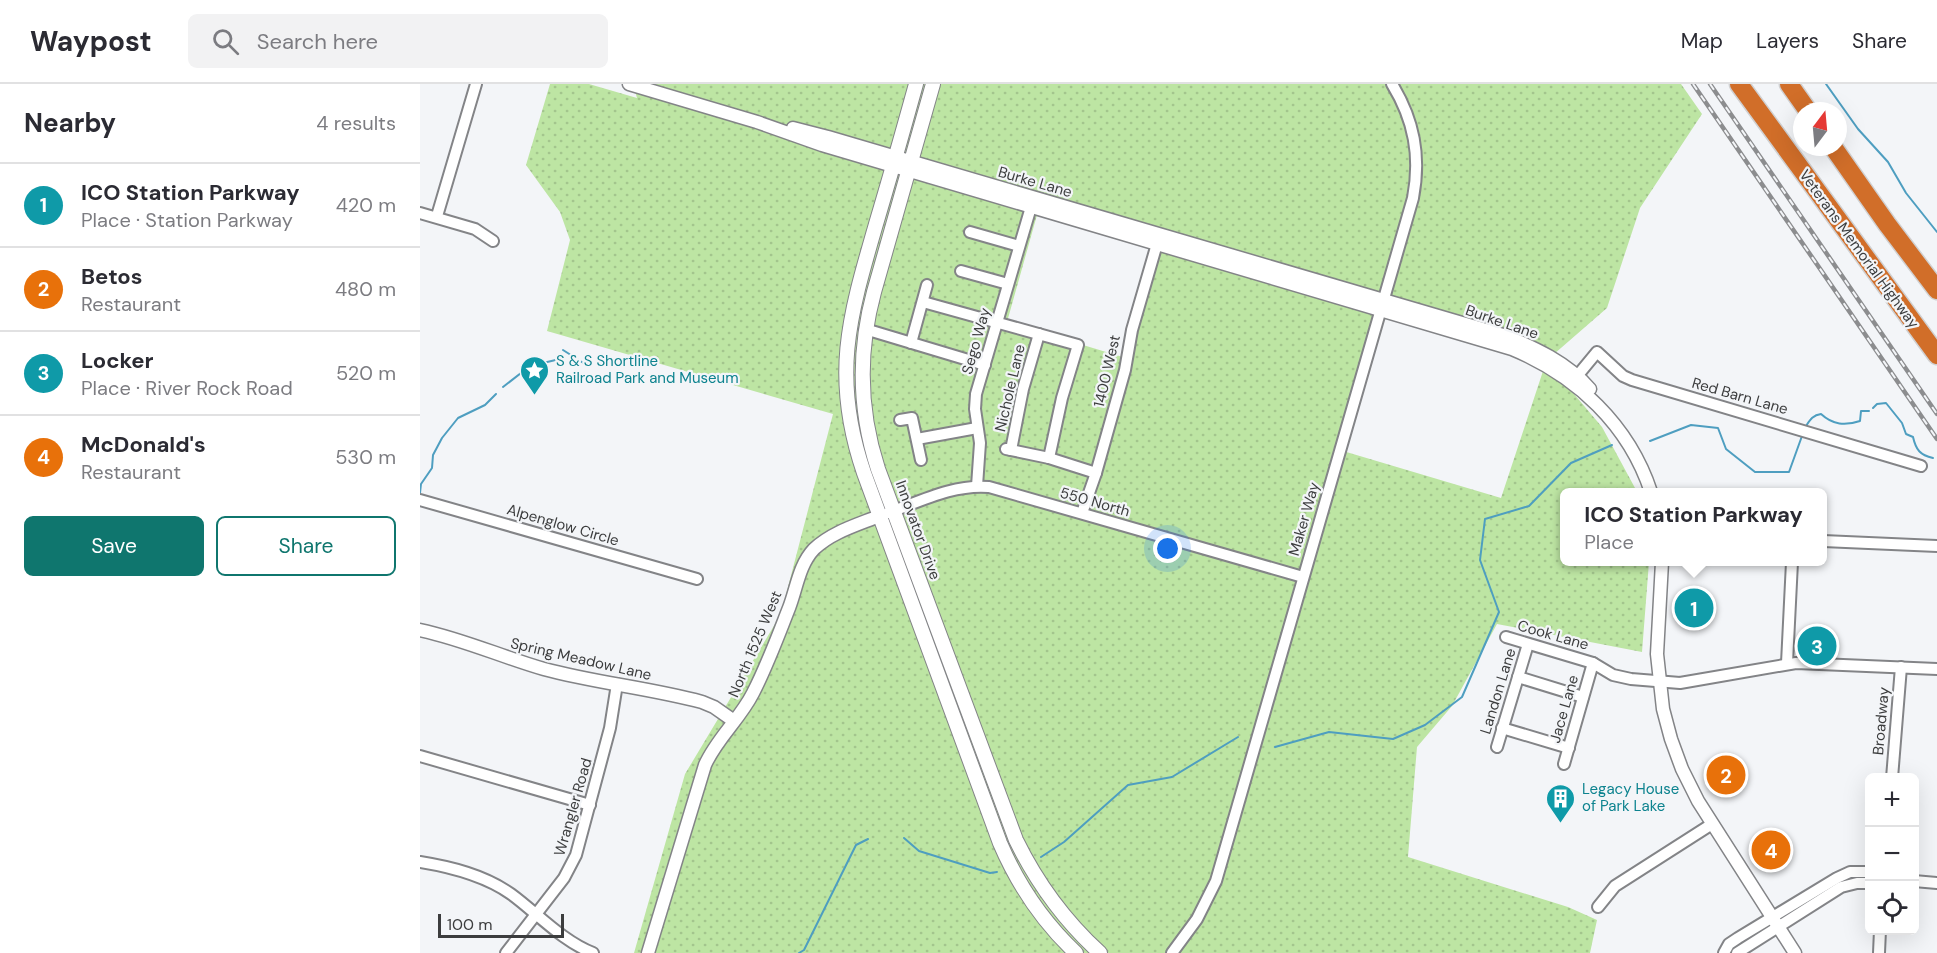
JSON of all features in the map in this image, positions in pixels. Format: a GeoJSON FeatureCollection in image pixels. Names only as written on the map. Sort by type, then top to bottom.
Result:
{"type":"FeatureCollection","features":[{"type":"Feature","properties":{"kind":"highway","name":"Veterans Memorial Highway"},"geometry":{"type":"LineString","coordinates":[[1739,84],[1937,355]]}},
{"type":"Feature","properties":{"kind":"highway"},"geometry":{"type":"LineString","coordinates":[[1789,84],[1802,102]]}},
{"type":"Feature","properties":{"kind":"highway"},"geometry":{"type":"LineString","coordinates":[[1839,156],[1937,290]]}},
{"type":"Feature","properties":{"kind":"highway"},"geometry":{"type":"LineString","coordinates":[[1887,224],[1937,281]]}},
{"type":"Feature","properties":{"kind":"highway"},"geometry":{"type":"LineString","coordinates":[[1912,323],[1937,366]]}},
{"type":"Feature","properties":{"kind":"main road","name":"Innovator Drive"},"geometry":{"type":"LineString","coordinates":[[916,84],[853,304],[846,361],[847,404],[852,434],[879,516],[1006,857],[1038,912],[1076,953]]}},
{"type":"Feature","properties":{"kind":"main road","name":"Innovator Drive"},"geometry":{"type":"LineString","coordinates":[[933,84],[874,292],[866,329],[862,375],[864,411],[874,456],[893,511],[1020,847],[1031,869],[1058,908],[1100,953]]}},
{"type":"Feature","properties":{"kind":"street"},"geometry":{"type":"LineString","coordinates":[[437,216],[476,84]]}},
{"type":"Feature","properties":{"kind":"street","name":"Burke Lane"},"geometry":{"type":"LineString","coordinates":[[629,84],[757,122],[810,132],[910,166],[1381,305],[1512,349],[1575,379],[1627,441],[1649,488]]}},
{"type":"Feature","properties":{"kind":"street","name":"Maker Way"},"geometry":{"type":"LineString","coordinates":[[1172,953],[1197,919],[1216,881],[1413,198],[1417,166],[1416,144],[1403,103],[1392,84]]}},
{"type":"Feature","properties":{"kind":"street","name":"Burke Lane"},"geometry":{"type":"LineString","coordinates":[[910,166],[1031,207],[1159,239]]}},
{"type":"Feature","properties":{"kind":"street","name":"Sego Way"},"geometry":{"type":"LineString","coordinates":[[976,486],[980,443],[976,394],[1031,207]]}},
{"type":"Feature","properties":{"kind":"street"},"geometry":{"type":"LineString","coordinates":[[420,213],[437,216],[475,229],[494,241]]}},
{"type":"Feature","properties":{"kind":"street"},"geometry":{"type":"LineString","coordinates":[[970,232],[1019,246]]}},
{"type":"Feature","properties":{"kind":"street","name":"1400 West"},"geometry":{"type":"LineString","coordinates":[[1082,513],[1096,473],[1127,363],[1132,330],[1159,239]]}},
{"type":"Feature","properties":{"kind":"street"},"geometry":{"type":"LineString","coordinates":[[962,271],[1008,284]]}},
{"type":"Feature","properties":{"kind":"street"},"geometry":{"type":"LineString","coordinates":[[911,343],[927,285]]}},
{"type":"Feature","properties":{"kind":"street"},"geometry":{"type":"LineString","coordinates":[[923,302],[1078,345],[1062,398],[1049,458],[1096,473]]}},
{"type":"Feature","properties":{"kind":"street"},"geometry":{"type":"LineString","coordinates":[[866,329],[985,364]]}},
{"type":"Feature","properties":{"kind":"street","name":"Nichole Lane"},"geometry":{"type":"LineString","coordinates":[[1039,334],[1008,449],[1049,458]]}},
{"type":"Feature","properties":{"kind":"street","name":"Red Barn Lane"},"geometry":{"type":"LineString","coordinates":[[1575,379],[1598,352],[1623,376],[1632,381],[1921,466]]}},
{"type":"Feature","properties":{"kind":"street"},"geometry":{"type":"LineString","coordinates":[[900,420],[912,418],[921,460]]}},
{"type":"Feature","properties":{"kind":"street"},"geometry":{"type":"LineString","coordinates":[[917,440],[977,428]]}},
{"type":"Feature","properties":{"kind":"street","name":"550 North"},"geometry":{"type":"LineString","coordinates":[[879,516],[953,490],[976,486],[998,489],[1303,577]]}},
{"type":"Feature","properties":{"kind":"street","name":"Alpenglow Circle"},"geometry":{"type":"LineString","coordinates":[[420,500],[697,579]]}},
{"type":"Feature","properties":{"kind":"street","name":"North 1525 West"},"geometry":{"type":"LineString","coordinates":[[648,953],[701,774],[714,746],[743,710],[755,689],[808,556],[821,543],[837,533],[879,516]]}},
{"type":"Feature","properties":{"kind":"street"},"geometry":{"type":"LineString","coordinates":[[1827,541],[1937,546]]}},
{"type":"Feature","properties":{"kind":"street"},"geometry":{"type":"LineString","coordinates":[[1662,566],[1657,640],[1659,681],[1666,723],[1676,754],[1698,801],[1795,953]]}},
{"type":"Feature","properties":{"kind":"street"},"geometry":{"type":"LineString","coordinates":[[1787,663],[1792,566]]}},
{"type":"Feature","properties":{"kind":"street","name":"Spring Meadow Lane"},"geometry":{"type":"LineString","coordinates":[[420,630],[462,641],[545,669],[702,702],[714,707],[734,721]]}},
{"type":"Feature","properties":{"kind":"street","name":"Cook Lane"},"geometry":{"type":"LineString","coordinates":[[1506,637],[1593,663],[1618,677],[1659,681],[1680,682],[1787,663],[1937,669]]}},
{"type":"Feature","properties":{"kind":"street","name":"Landon Lane"},"geometry":{"type":"LineString","coordinates":[[1497,747],[1528,644]]}},
{"type":"Feature","properties":{"kind":"street","name":"Jace Lane"},"geometry":{"type":"LineString","coordinates":[[1564,764],[1593,663]]}},
{"type":"Feature","properties":{"kind":"street","name":"Broadway"},"geometry":{"type":"LineString","coordinates":[[1892,773],[1901,667]]}},
{"type":"Feature","properties":{"kind":"street"},"geometry":{"type":"LineString","coordinates":[[1518,677],[1583,697]]}},
{"type":"Feature","properties":{"kind":"street","name":"Wrangler Road"},"geometry":{"type":"LineString","coordinates":[[506,953],[570,867],[576,855],[610,728],[617,684]]}},
{"type":"Feature","properties":{"kind":"street"},"geometry":{"type":"LineString","coordinates":[[1503,728],[1569,748]]}},
{"type":"Feature","properties":{"kind":"street"},"geometry":{"type":"LineString","coordinates":[[420,756],[590,805]]}},
{"type":"Feature","properties":{"kind":"street"},"geometry":{"type":"LineString","coordinates":[[1598,907],[1615,886],[1712,824]]}},
{"type":"Feature","properties":{"kind":"street"},"geometry":{"type":"LineString","coordinates":[[420,862],[451,867],[483,879],[508,892],[573,943],[593,953]]}},
{"type":"Feature","properties":{"kind":"street"},"geometry":{"type":"LineString","coordinates":[[1737,953],[1775,922],[1837,878],[1850,872],[1865,872]]}},
{"type":"Feature","properties":{"kind":"street"},"geometry":{"type":"LineString","coordinates":[[1919,881],[1937,883]]}},
{"type":"Feature","properties":{"kind":"street"},"geometry":{"type":"LineString","coordinates":[[1724,953],[1738,938],[1775,922],[1841,887],[1865,883]]}},
{"type":"Feature","properties":{"kind":"street"},"geometry":{"type":"LineString","coordinates":[[1879,953],[1880,935]]}},
{"type":"Feature","properties":{"kind":"green space"},"geometry":{"type":"Polygon","coordinates":[[[550,84],[589,84],[637,98],[633,84],[1681,84],[1702,114],[1640,208],[1607,308],[1546,361],[1602,427],[1635,488],[1560,488],[1560,566],[1649,566],[1642,652],[1497,624],[1452,706],[1417,747],[1408,857],[1568,907],[1597,920],[1590,953],[634,953],[685,774],[781,614],[833,414],[547,331],[570,240],[560,212],[526,165],[550,84]],[[1037,215],[1007,322],[1126,358],[1156,249],[1037,215]],[[1379,315],[1343,451],[1501,498],[1546,362],[1379,315]]]}},
{"type":"Feature","properties":{"kind":"waterway"},"geometry":{"type":"LineString","coordinates":[[1826,84],[1858,129],[1888,162],[1906,193],[1937,232]]}},
{"type":"Feature","properties":{"kind":"waterway"},"geometry":{"type":"LineString","coordinates":[[563,350],[585,364]]}},
{"type":"Feature","properties":{"kind":"waterway"},"geometry":{"type":"LineString","coordinates":[[503,387],[530,366],[560,359]]}},
{"type":"Feature","properties":{"kind":"waterway"},"geometry":{"type":"LineString","coordinates":[[420,493],[421,484],[432,468],[433,455],[442,438],[458,418],[485,405],[496,394]]}},
{"type":"Feature","properties":{"kind":"waterway"},"geometry":{"type":"LineString","coordinates":[[1873,408],[1877,404],[1886,403],[1902,423],[1906,434],[1913,437],[1919,451],[1933,458]]}},
{"type":"Feature","properties":{"kind":"waterway"},"geometry":{"type":"LineString","coordinates":[[1806,426],[1812,418],[1821,414],[1839,424],[1849,424],[1860,421],[1861,411],[1869,411]]}},
{"type":"Feature","properties":{"kind":"waterway"},"geometry":{"type":"LineString","coordinates":[[1650,441],[1691,425],[1718,428],[1726,449],[1755,472],[1789,472],[1802,436]]}},
{"type":"Feature","properties":{"kind":"waterway"},"geometry":{"type":"LineString","coordinates":[[1275,747],[1329,732],[1393,739],[1425,725],[1462,697],[1499,612],[1480,560],[1485,519],[1529,506],[1571,463],[1612,445]]}},
{"type":"Feature","properties":{"kind":"waterway"},"geometry":{"type":"LineString","coordinates":[[1041,857],[1064,842],[1128,785],[1172,777],[1238,737]]}},
{"type":"Feature","properties":{"kind":"waterway"},"geometry":{"type":"LineString","coordinates":[[904,838],[919,851],[990,873],[997,872]]}},
{"type":"Feature","properties":{"kind":"waterway"},"geometry":{"type":"LineString","coordinates":[[799,953],[804,950],[856,845],[868,839]]}},
{"type":"Feature","properties":{"kind":"railway"},"geometry":{"type":"LineString","coordinates":[[1693,84],[1937,439]]}},
{"type":"Feature","properties":{"kind":"railway"},"geometry":{"type":"LineString","coordinates":[[1710,84],[1937,414]]}},
{"type":"Feature","properties":{"kind":"place","name":"S & S Shortline Railroad Park and Museum"},"geometry":{"type":"Point","coordinates":[535,396]}},
{"type":"Feature","properties":{"kind":"place","name":"ICO Station Parkway"},"geometry":{"type":"Point","coordinates":[1694,608]}},
{"type":"Feature","properties":{"kind":"place","name":"Locker"},"geometry":{"type":"Point","coordinates":[1817,646]}},
{"type":"Feature","properties":{"kind":"place","name":"Betos"},"geometry":{"type":"Point","coordinates":[1726,775]}},
{"type":"Feature","properties":{"kind":"place","name":"Legacy House of Park Lake"},"geometry":{"type":"Point","coordinates":[1561,824]}},
{"type":"Feature","properties":{"kind":"place","name":"McDonald's"},"geometry":{"type":"Point","coordinates":[1771,850]}}]}
